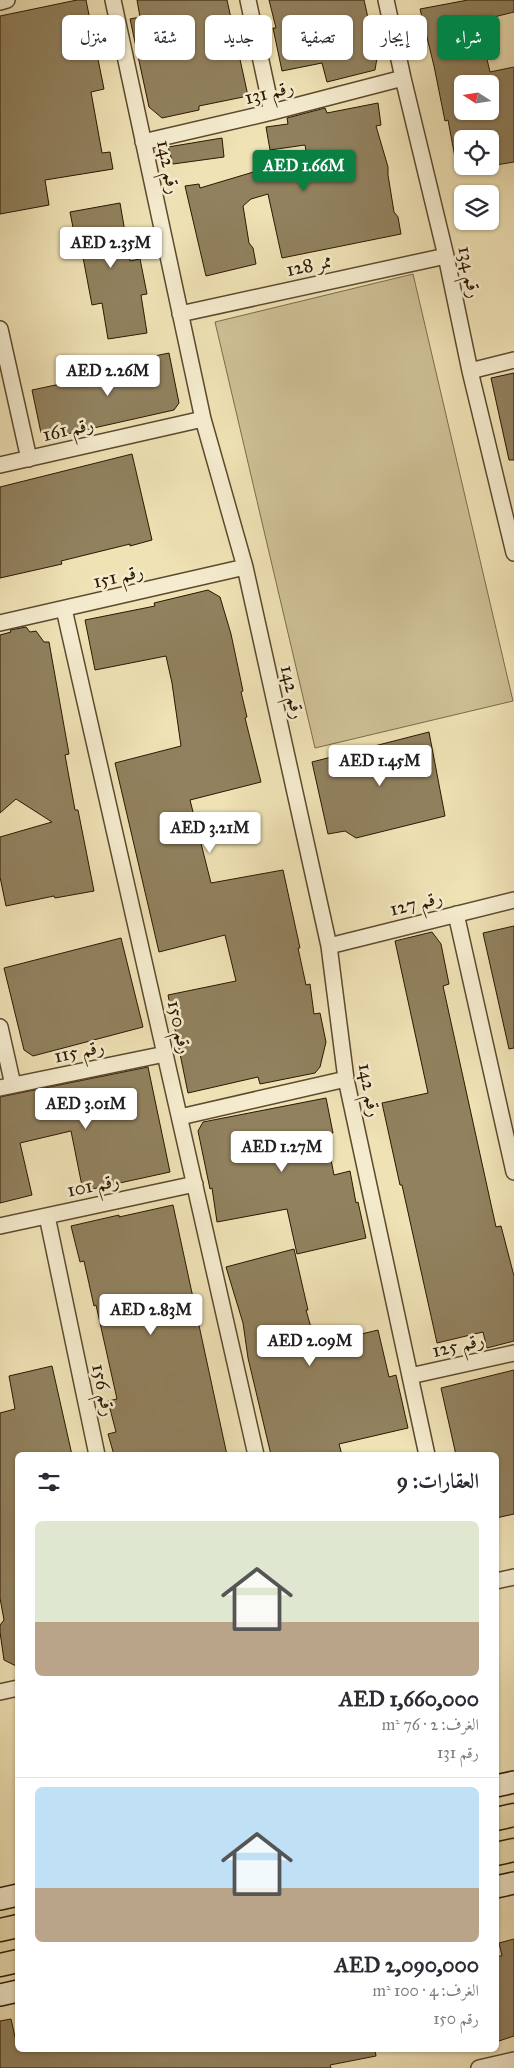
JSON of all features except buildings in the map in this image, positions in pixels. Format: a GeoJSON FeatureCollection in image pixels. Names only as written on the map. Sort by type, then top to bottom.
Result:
{"type":"FeatureCollection","features":[{"type":"Feature","properties":{"kind":"main road"},"geometry":{"type":"LineString","coordinates":[[499,1785],[514,1782]]}},
{"type":"Feature","properties":{"kind":"main road"},"geometry":{"type":"LineString","coordinates":[[499,1818],[514,1815]]}},
{"type":"Feature","properties":{"kind":"main road"},"geometry":{"type":"LineString","coordinates":[[499,1853],[514,1850]]}},
{"type":"Feature","properties":{"kind":"main road"},"geometry":{"type":"LineString","coordinates":[[499,1886],[514,1883]]}},
{"type":"Feature","properties":{"kind":"main road"},"geometry":{"type":"LineString","coordinates":[[0,1899],[15,1896]]}},
{"type":"Feature","properties":{"kind":"main road"},"geometry":{"type":"LineString","coordinates":[[0,1930],[15,1927]]}},
{"type":"Feature","properties":{"kind":"main road"},"geometry":{"type":"LineString","coordinates":[[0,1965],[15,1962]]}},
{"type":"Feature","properties":{"kind":"main road"},"geometry":{"type":"LineString","coordinates":[[0,1995],[15,1992]]}},
{"type":"Feature","properties":{"kind":"street"},"geometry":{"type":"LineString","coordinates":[[0,2],[7,0]]}},
{"type":"Feature","properties":{"kind":"street","name":"رقم 142"},"geometry":{"type":"LineString","coordinates":[[112,0],[203,420],[245,567],[329,946],[346,1079],[426,1452]]}},
{"type":"Feature","properties":{"kind":"street"},"geometry":{"type":"LineString","coordinates":[[248,0],[272,112]]}},
{"type":"Feature","properties":{"kind":"street","name":"رقم 134"},"geometry":{"type":"LineString","coordinates":[[386,0],[446,256],[470,370],[508,505],[514,553]]}},
{"type":"Feature","properties":{"kind":"street","name":"رقم 131"},"geometry":{"type":"LineString","coordinates":[[143,142],[272,112],[403,78]]}},
{"type":"Feature","properties":{"kind":"street","name":"ممر 128"},"geometry":{"type":"LineString","coordinates":[[180,314],[446,256]]}},
{"type":"Feature","properties":{"kind":"street"},"geometry":{"type":"LineString","coordinates":[[0,328],[29,459]]}},
{"type":"Feature","properties":{"kind":"street"},"geometry":{"type":"LineString","coordinates":[[470,370],[514,360]]}},
{"type":"Feature","properties":{"kind":"street","name":"رقم 161"},"geometry":{"type":"LineString","coordinates":[[0,465],[203,420]]}},
{"type":"Feature","properties":{"kind":"street","name":"رقم 151"},"geometry":{"type":"LineString","coordinates":[[0,623],[245,567]]}},
{"type":"Feature","properties":{"kind":"street","name":"رقم 150"},"geometry":{"type":"LineString","coordinates":[[64,609],[255,1452]]}},
{"type":"Feature","properties":{"kind":"street","name":"رقم 127"},"geometry":{"type":"LineString","coordinates":[[329,946],[514,900]]}},
{"type":"Feature","properties":{"kind":"street"},"geometry":{"type":"LineString","coordinates":[[456,914],[514,1172]]}},
{"type":"Feature","properties":{"kind":"street"},"geometry":{"type":"LineString","coordinates":[[0,1027],[7,1086]]}},
{"type":"Feature","properties":{"kind":"street","name":"رقم 115"},"geometry":{"type":"LineString","coordinates":[[7,1086],[165,1054]]}},
{"type":"Feature","properties":{"kind":"street"},"geometry":{"type":"LineString","coordinates":[[180,1117],[346,1079]]}},
{"type":"Feature","properties":{"kind":"street","name":"رقم 101"},"geometry":{"type":"LineString","coordinates":[[0,1226],[195,1184]]}},
{"type":"Feature","properties":{"kind":"street","name":"رقم 156"},"geometry":{"type":"LineString","coordinates":[[47,1216],[96,1452]]}},
{"type":"Feature","properties":{"kind":"street","name":"رقم 125"},"geometry":{"type":"LineString","coordinates":[[410,1376],[514,1353]]}},
{"type":"Feature","properties":{"kind":"street"},"geometry":{"type":"LineString","coordinates":[[499,1580],[514,1577]]}},
{"type":"Feature","properties":{"kind":"street"},"geometry":{"type":"LineString","coordinates":[[0,1692],[15,1689]]}},
{"type":"Feature","properties":{"kind":"street"},"geometry":{"type":"LineString","coordinates":[[479,2068],[514,2060]]}},
{"type":"Feature","properties":{"kind":"shaded area"},"geometry":{"type":"Polygon","coordinates":[[[413,274],[513,701],[315,748],[215,322],[413,274]]]}}]}
